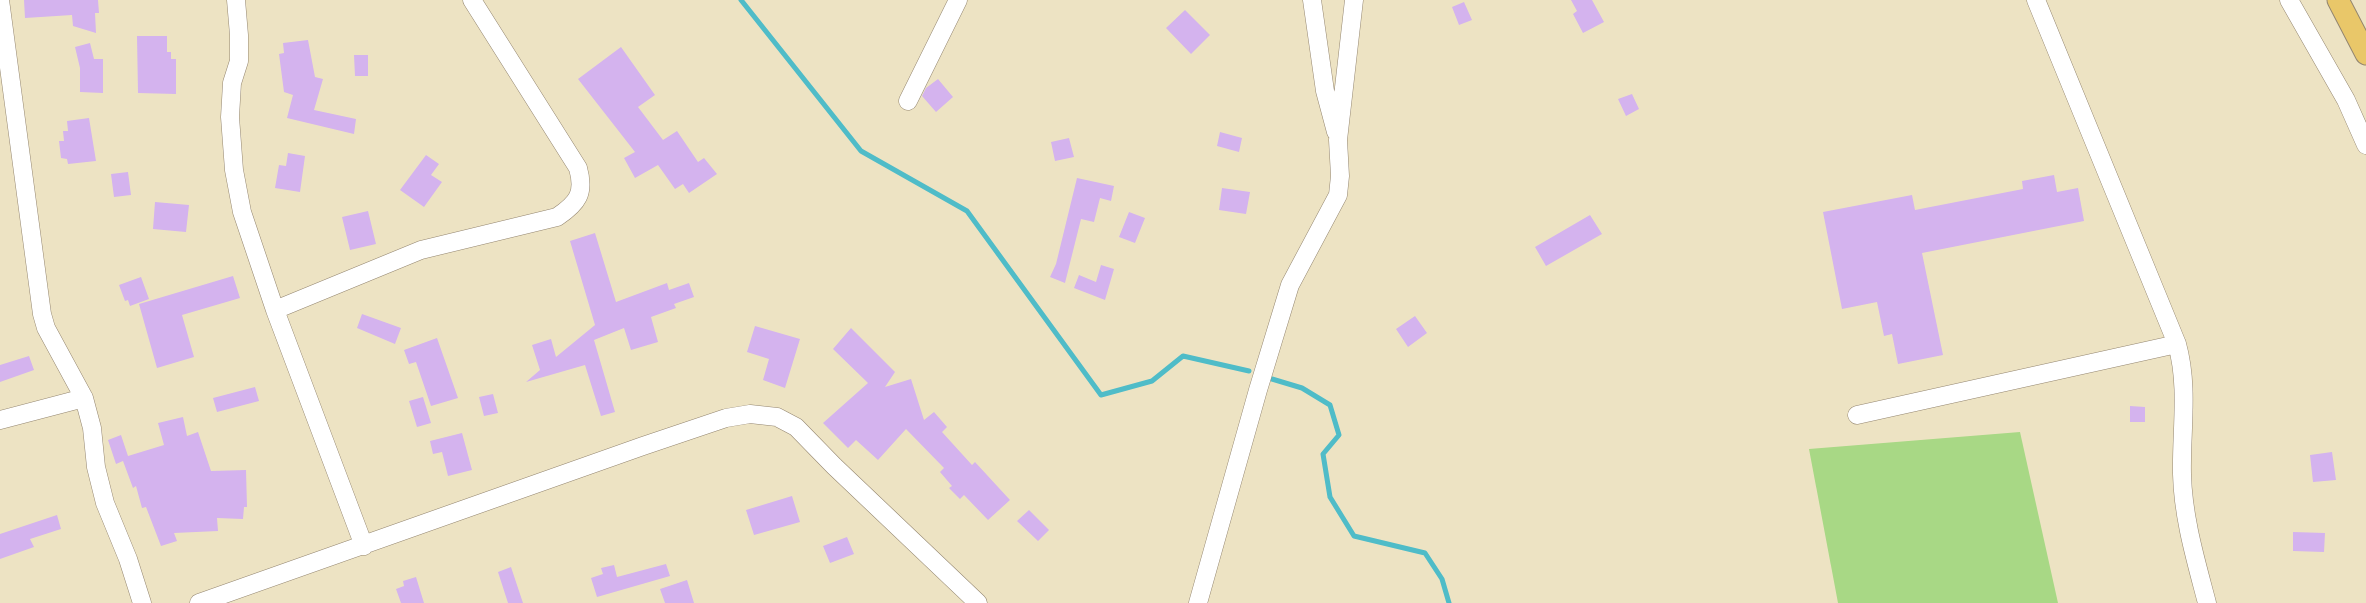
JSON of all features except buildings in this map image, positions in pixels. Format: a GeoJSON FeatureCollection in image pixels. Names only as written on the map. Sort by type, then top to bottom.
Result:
{"type":"FeatureCollection","features":[{"type":"Feature","properties":{"kind":"main road"},"geometry":{"type":"LineString","coordinates":[[2338,0],[2366,54]]}},
{"type":"Feature","properties":{"kind":"street"},"geometry":{"type":"LineString","coordinates":[[0,0],[42,314],[46,328],[84,398],[92,428],[96,467],[105,503],[128,559],[142,603]]}},
{"type":"Feature","properties":{"kind":"street"},"geometry":{"type":"LineString","coordinates":[[236,0],[240,35],[239,61],[232,83],[230,117],[234,170],[242,212],[275,310],[364,546]]}},
{"type":"Feature","properties":{"kind":"street"},"geometry":{"type":"LineString","coordinates":[[275,310],[421,250],[557,217],[572,208],[579,197],[581,180],[578,168],[472,0]]}},
{"type":"Feature","properties":{"kind":"street"},"geometry":{"type":"LineString","coordinates":[[908,101],[958,0]]}},
{"type":"Feature","properties":{"kind":"street"},"geometry":{"type":"LineString","coordinates":[[1312,0],[1324,91],[1338,140]]}},
{"type":"Feature","properties":{"kind":"street"},"geometry":{"type":"LineString","coordinates":[[1198,603],[1258,390],[1290,286],[1338,195],[1340,176],[1338,140],[1354,0]]}},
{"type":"Feature","properties":{"kind":"street"},"geometry":{"type":"LineString","coordinates":[[2036,0],[2177,344],[2182,362],[2184,387],[2182,475],[2185,504],[2207,603]]}},
{"type":"Feature","properties":{"kind":"street"},"geometry":{"type":"LineString","coordinates":[[2289,0],[2346,100],[2366,145]]}},
{"type":"Feature","properties":{"kind":"street"},"geometry":{"type":"LineString","coordinates":[[1857,415],[2177,344]]}},
{"type":"Feature","properties":{"kind":"street"},"geometry":{"type":"LineString","coordinates":[[0,420],[84,398]]}},
{"type":"Feature","properties":{"kind":"street"},"geometry":{"type":"LineString","coordinates":[[200,603],[643,446],[726,418],[750,414],[777,417],[796,427],[834,466],[978,603]]}},
{"type":"Feature","properties":{"kind":"green space"},"geometry":{"type":"Polygon","coordinates":[[[2020,432],[2058,603],[1838,603],[1809,449],[2020,432]]]}},
{"type":"Feature","properties":{"kind":"waterway"},"geometry":{"type":"LineString","coordinates":[[741,0],[861,151],[967,211],[1101,395],[1152,381],[1183,356],[1249,371]]}},
{"type":"Feature","properties":{"kind":"waterway"},"geometry":{"type":"LineString","coordinates":[[1272,379],[1302,388],[1330,405],[1339,435],[1323,454],[1330,497],[1354,536],[1425,553],[1442,579],[1449,603]]}}]}
